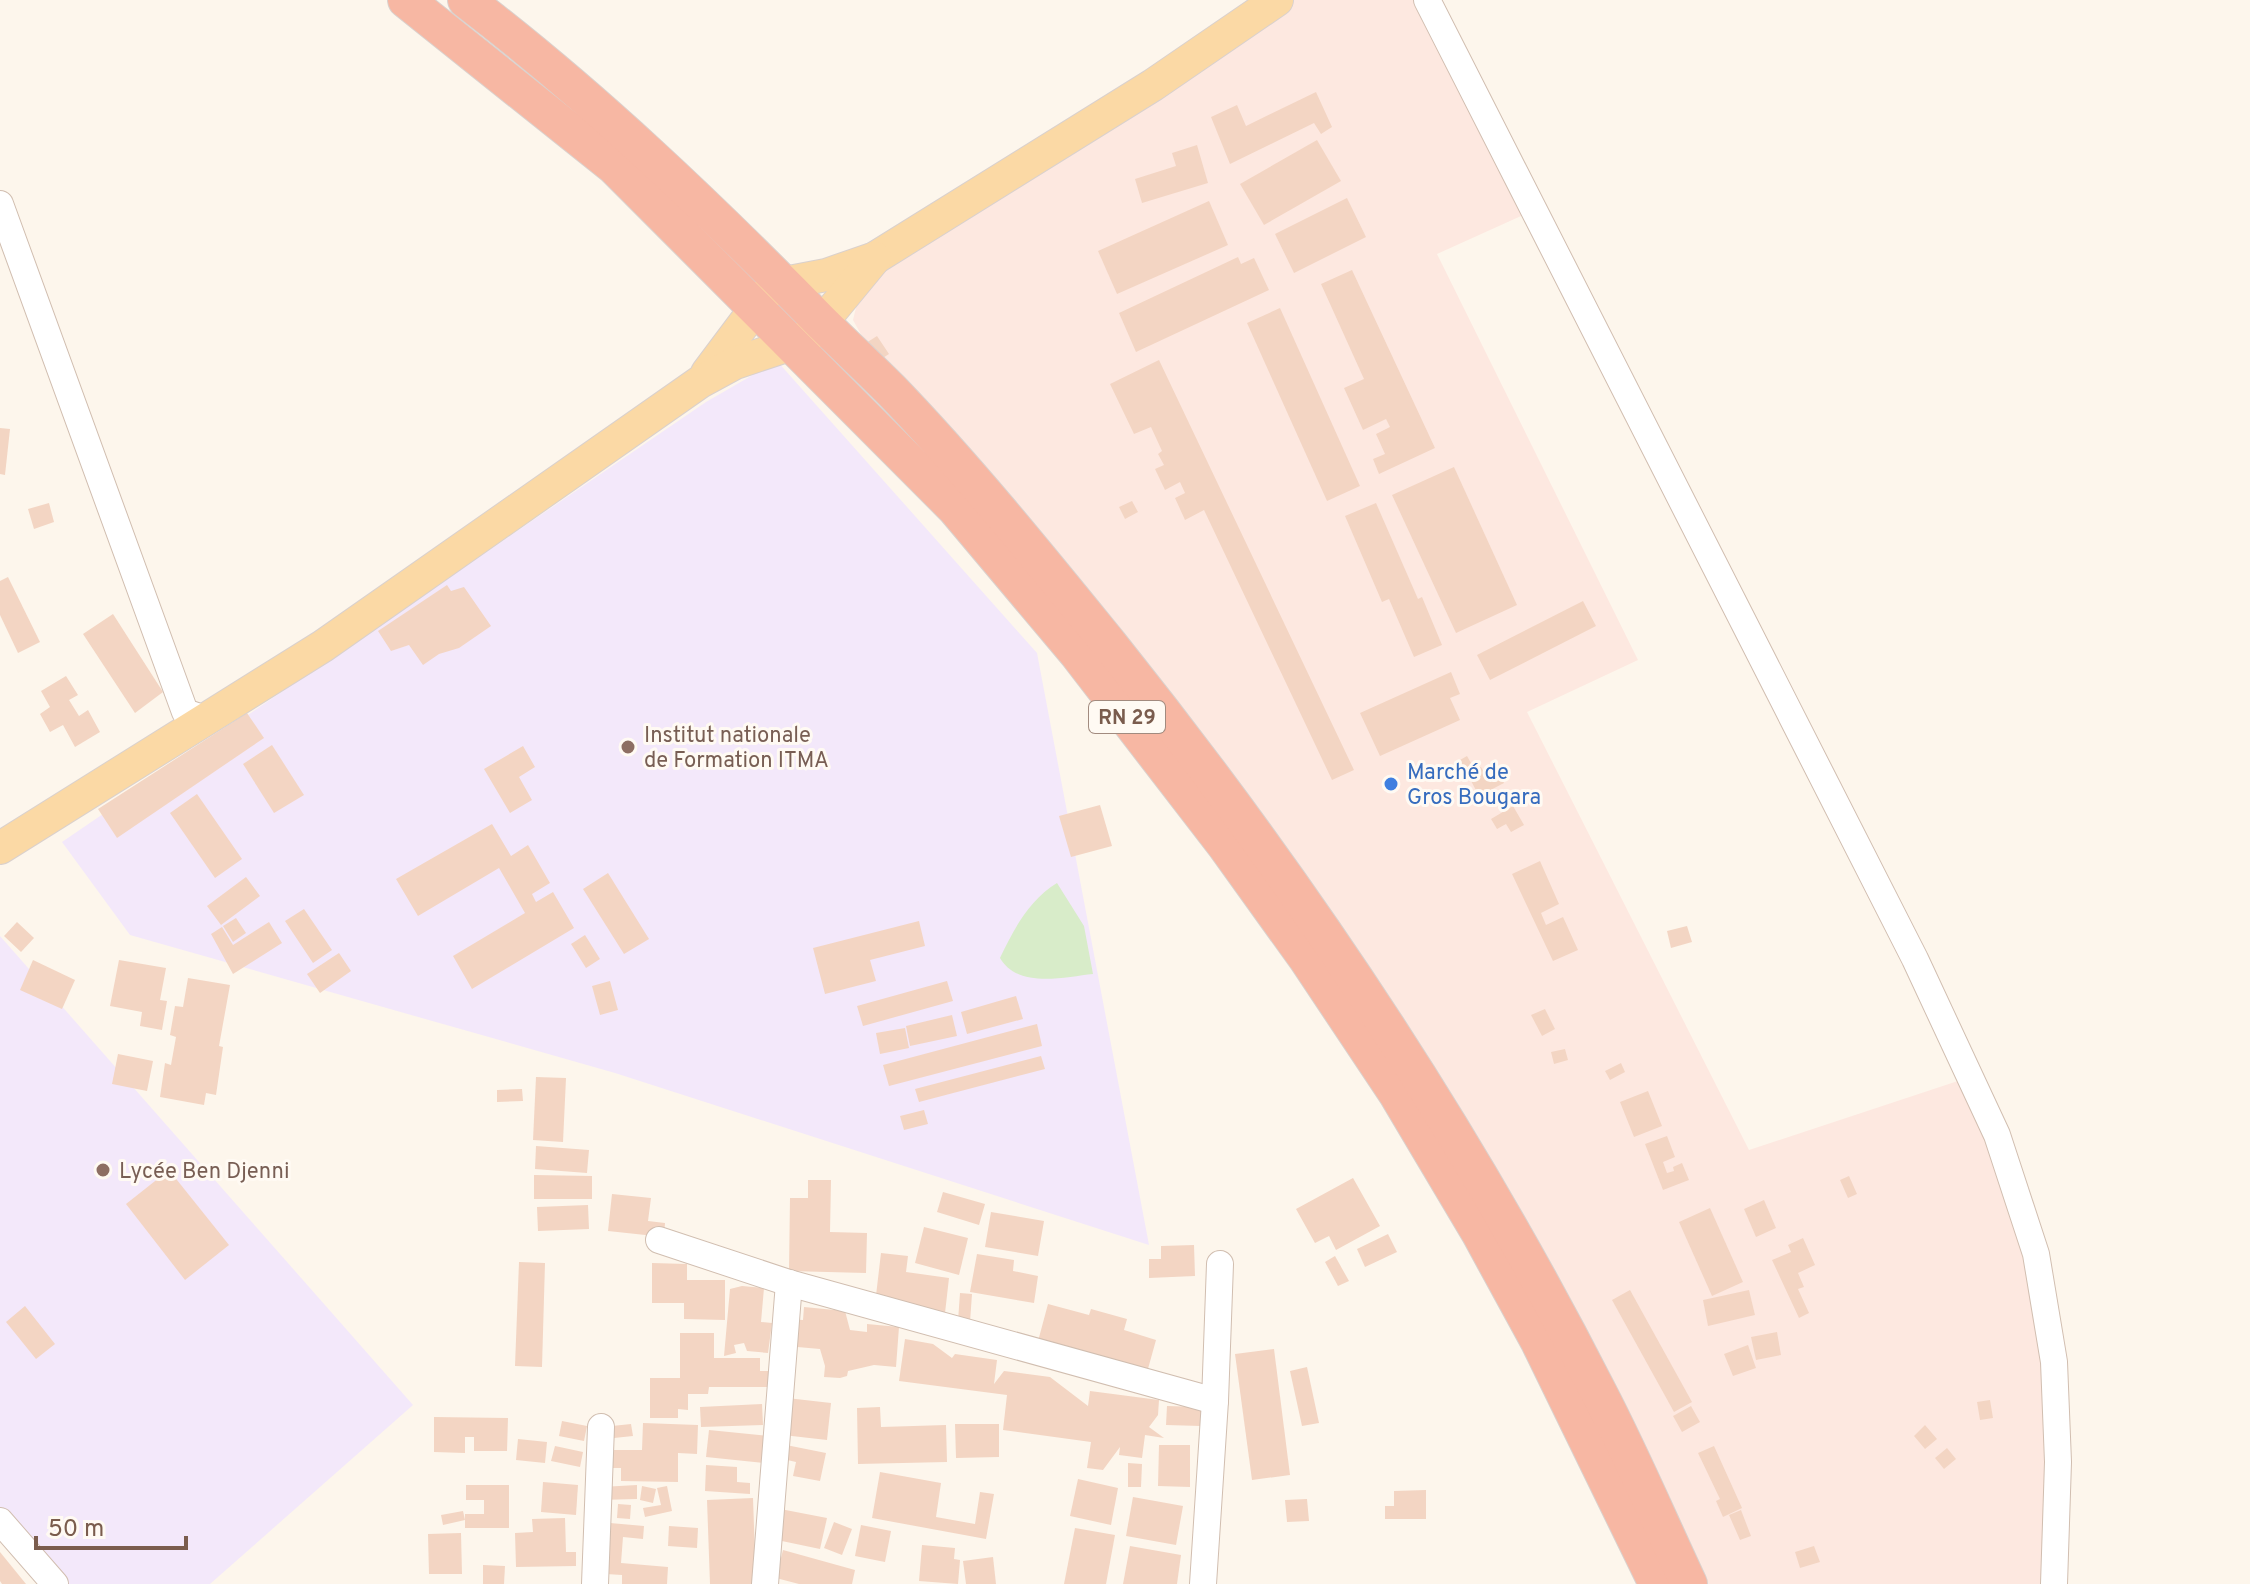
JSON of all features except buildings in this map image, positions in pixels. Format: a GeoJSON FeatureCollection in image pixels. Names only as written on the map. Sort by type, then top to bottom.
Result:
{"type":"FeatureCollection","features":[{"type":"Feature","properties":{"kind":"highway","name":"RN 29"},"geometry":{"type":"LineString","coordinates":[[406,0],[615,167],[955,508],[1067,641],[1217,834],[1307,959],[1397,1094],[1479,1232],[1565,1393],[1657,1584]]}},
{"type":"Feature","properties":{"kind":"highway","name":"RN 29"},"geometry":{"type":"LineString","coordinates":[[466,0],[605,116],[693,195],[893,392],[996,507],[1197,754],[1319,923],[1399,1044],[1528,1261],[1599,1392],[1689,1584]]}},
{"type":"Feature","properties":{"kind":"main road"},"geometry":{"type":"LineString","coordinates":[[700,382],[767,293],[784,283],[826,275],[875,258],[1153,85],[1277,0]]}},
{"type":"Feature","properties":{"kind":"main road"},"geometry":{"type":"LineString","coordinates":[[0,848],[323,646],[700,382],[735,363],[792,344],[823,324],[875,258]]}},
{"type":"Feature","properties":{"kind":"street"},"geometry":{"type":"LineString","coordinates":[[1427,0],[1915,959],[1997,1135],[2036,1254],[2054,1362],[2058,1462],[2054,1584]]}},
{"type":"Feature","properties":{"kind":"street"},"geometry":{"type":"LineString","coordinates":[[0,204],[10,262],[185,712],[205,719]]}},
{"type":"Feature","properties":{"kind":"street"},"geometry":{"type":"LineString","coordinates":[[659,1240],[789,1283],[1215,1401]]}},
{"type":"Feature","properties":{"kind":"street"},"geometry":{"type":"LineString","coordinates":[[1203,1584],[1220,1264]]}},
{"type":"Feature","properties":{"kind":"street"},"geometry":{"type":"LineString","coordinates":[[765,1584],[789,1283]]}},
{"type":"Feature","properties":{"kind":"street"},"geometry":{"type":"LineString","coordinates":[[595,1584],[601,1427]]}},
{"type":"Feature","properties":{"kind":"street"},"geometry":{"type":"LineString","coordinates":[[0,1521],[55,1584]]}},
{"type":"Feature","properties":{"kind":"shaded area","name":"Marché de Gros Bougara"},"geometry":{"type":"Polygon","coordinates":[[[1273,0],[1427,0],[1534,210],[1437,254],[1638,660],[1527,712],[1749,1150],[1970,1077],[2036,1254],[2054,1584],[1689,1584],[1599,1392],[893,392],[853,320],[860,291],[886,261],[1273,0]]]}},
{"type":"Feature","properties":{"kind":"shaded area","name":"Institut nationale de Formation ITMA"},"geometry":{"type":"Polygon","coordinates":[[[777,361],[1037,653],[1149,1245],[615,1073],[130,935],[62,842],[706,402],[777,361]]]}},
{"type":"Feature","properties":{"kind":"shaded area","name":"Lycée Ben Djenni"},"geometry":{"type":"Polygon","coordinates":[[[0,936],[413,1405],[210,1584],[55,1584],[0,1521],[0,936]]]}},
{"type":"Feature","properties":{"kind":"green space"},"geometry":{"type":"Polygon","coordinates":[[[1057,883],[1084,926],[1093,974],[1042,979],[1018,974],[1000,958],[1030,907],[1057,883]]]}},
{"type":"Feature","properties":{"kind":"place","name":"Institut nationale de Formation ITMA"},"geometry":{"type":"Point","coordinates":[628,747]}},
{"type":"Feature","properties":{"kind":"place","name":"Marché de Gros Bougara"},"geometry":{"type":"Point","coordinates":[1391,784]}},
{"type":"Feature","properties":{"kind":"place","name":"Lycée Ben Djenni"},"geometry":{"type":"Point","coordinates":[103,1170]}}]}
